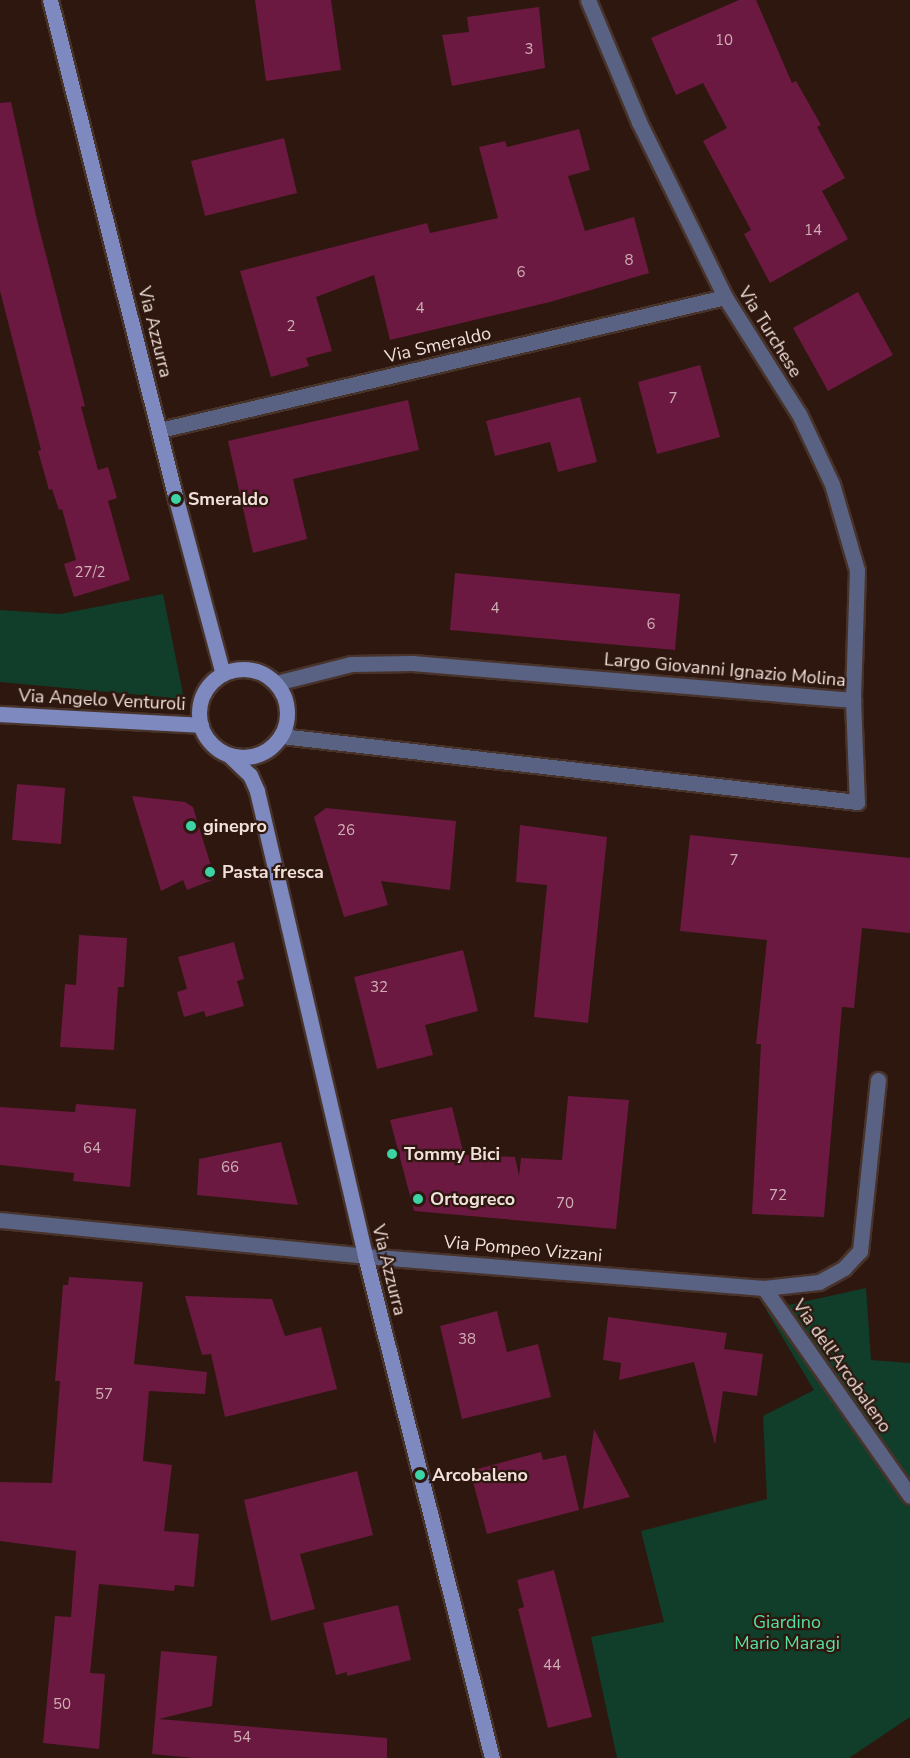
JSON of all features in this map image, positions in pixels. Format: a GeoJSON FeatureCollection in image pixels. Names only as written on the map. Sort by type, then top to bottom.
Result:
{"type":"FeatureCollection","features":[{"type":"Feature","properties":{"kind":"main road","name":"Via Azzurra"},"geometry":{"type":"LineString","coordinates":[[50,0],[223,674]]}},
{"type":"Feature","properties":{"kind":"main road"},"geometry":{"type":"LineString","coordinates":[[237,670],[251,670],[264,674],[276,683],[284,695],[287,708],[286,723],[276,741],[260,754],[245,758],[231,756],[217,749],[207,738],[201,725],[199,710],[203,695],[211,683],[223,674],[237,670]]}},
{"type":"Feature","properties":{"kind":"main road","name":"Via Angelo Venturoli"},"geometry":{"type":"LineString","coordinates":[[0,714],[201,725]]}},
{"type":"Feature","properties":{"kind":"main road","name":"Via Azzurra"},"geometry":{"type":"LineString","coordinates":[[257,789],[259,774],[276,741]]}},
{"type":"Feature","properties":{"kind":"main road","name":"Via Azzurra"},"geometry":{"type":"LineString","coordinates":[[231,756],[246,770],[257,789],[365,1256],[492,1758]]}},
{"type":"Feature","properties":{"kind":"street","name":"Via Turchese"},"geometry":{"type":"LineString","coordinates":[[588,0],[639,122],[725,297],[799,414],[832,484],[857,570],[853,700]]}},
{"type":"Feature","properties":{"kind":"street","name":"Via Smeraldo"},"geometry":{"type":"LineString","coordinates":[[160,430],[725,297]]}},
{"type":"Feature","properties":{"kind":"street","name":"Largo Giovanni Ignazio Molina"},"geometry":{"type":"LineString","coordinates":[[276,683],[351,664],[412,663],[853,700],[857,802],[276,741]]}},
{"type":"Feature","properties":{"kind":"street","name":"Via Pompeo Vizzani"},"geometry":{"type":"LineString","coordinates":[[0,1220],[365,1256],[764,1288],[819,1282],[844,1268],[860,1251],[878,1080]]}},
{"type":"Feature","properties":{"kind":"street","name":"Via dell'Arcobaleno"},"geometry":{"type":"LineString","coordinates":[[764,1288],[910,1496]]}},
{"type":"Feature","properties":{"kind":"green space"},"geometry":{"type":"Polygon","coordinates":[[[163,594],[184,699],[0,682],[0,610],[60,614],[163,594]]]}},
{"type":"Feature","properties":{"kind":"green space","name":"Giardino Mario Maragi"},"geometry":{"type":"Polygon","coordinates":[[[866,1288],[871,1360],[910,1363],[910,1717],[849,1758],[617,1758],[591,1637],[664,1622],[641,1531],[767,1499],[763,1416],[814,1390],[766,1310],[866,1288]]]}},
{"type":"Feature","properties":{"kind":"building"},"geometry":{"type":"Polygon","coordinates":[[[255,0],[331,0],[341,70],[266,81],[255,0]]]}},
{"type":"Feature","properties":{"kind":"building"},"geometry":{"type":"Polygon","coordinates":[[[739,0],[756,0],[792,83],[796,81],[821,125],[817,127],[845,178],[822,191],[848,239],[770,283],[744,234],[751,230],[703,141],[727,128],[703,83],[676,95],[651,38],[739,0]]]}},
{"type":"Feature","properties":{"kind":"building"},"geometry":{"type":"Polygon","coordinates":[[[539,7],[545,68],[452,86],[442,35],[469,32],[467,17],[539,7]]]}},
{"type":"Feature","properties":{"kind":"building"},"geometry":{"type":"Polygon","coordinates":[[[11,102],[37,220],[85,406],[81,407],[98,470],[108,467],[117,498],[108,501],[130,580],[74,597],[64,564],[76,560],[62,509],[59,510],[52,489],[49,490],[0,291],[0,103],[11,102]]]}},
{"type":"Feature","properties":{"kind":"building"},"geometry":{"type":"Polygon","coordinates":[[[579,129],[590,170],[568,176],[585,231],[634,217],[649,273],[550,302],[390,340],[374,275],[316,297],[332,351],[306,358],[309,366],[271,377],[240,271],[427,223],[430,233],[498,218],[479,147],[505,141],[507,147],[579,129]]]}},
{"type":"Feature","properties":{"kind":"building"},"geometry":{"type":"Polygon","coordinates":[[[284,138],[297,193],[205,216],[191,161],[284,138]]]}},
{"type":"Feature","properties":{"kind":"building"},"geometry":{"type":"Polygon","coordinates":[[[858,292],[893,355],[828,391],[793,328],[858,292]]]}},
{"type":"Feature","properties":{"kind":"building"},"geometry":{"type":"Polygon","coordinates":[[[700,365],[720,437],[657,454],[638,382],[700,365]]]}},
{"type":"Feature","properties":{"kind":"building"},"geometry":{"type":"Polygon","coordinates":[[[580,397],[597,462],[558,472],[550,442],[495,456],[486,421],[580,397]]]}},
{"type":"Feature","properties":{"kind":"building"},"geometry":{"type":"Polygon","coordinates":[[[408,400],[419,450],[293,479],[307,539],[253,553],[228,441],[408,400]]]}},
{"type":"Feature","properties":{"kind":"building"},"geometry":{"type":"Polygon","coordinates":[[[455,573],[680,594],[675,650],[450,630],[455,573]]]}},
{"type":"Feature","properties":{"kind":"building"},"geometry":{"type":"Polygon","coordinates":[[[17,784],[65,788],[61,844],[12,840],[17,784]]]}},
{"type":"Feature","properties":{"kind":"building"},"geometry":{"type":"Polygon","coordinates":[[[132,796],[185,802],[193,807],[215,879],[187,890],[183,880],[161,891],[132,796]]]}},
{"type":"Feature","properties":{"kind":"building"},"geometry":{"type":"Polygon","coordinates":[[[326,808],[456,821],[450,890],[381,881],[388,905],[344,917],[314,817],[326,808]]]}},
{"type":"Feature","properties":{"kind":"building"},"geometry":{"type":"Polygon","coordinates":[[[520,825],[607,837],[588,1023],[534,1017],[547,885],[516,882],[520,825]]]}},
{"type":"Feature","properties":{"kind":"building"},"geometry":{"type":"Polygon","coordinates":[[[690,835],[910,858],[910,933],[862,928],[854,1008],[842,1007],[824,1217],[752,1214],[761,1044],[756,1044],[767,940],[680,931],[690,835]]]}},
{"type":"Feature","properties":{"kind":"building"},"geometry":{"type":"Polygon","coordinates":[[[79,935],[127,938],[124,987],[118,987],[114,1050],[60,1047],[65,984],[76,985],[79,935]]]}},
{"type":"Feature","properties":{"kind":"building"},"geometry":{"type":"Polygon","coordinates":[[[234,942],[244,979],[237,981],[244,1006],[206,1017],[204,1011],[184,1017],[177,992],[187,989],[178,957],[234,942]]]}},
{"type":"Feature","properties":{"kind":"building"},"geometry":{"type":"Polygon","coordinates":[[[463,950],[478,1011],[425,1025],[433,1055],[377,1069],[354,977],[463,950]]]}},
{"type":"Feature","properties":{"kind":"building"},"geometry":{"type":"Polygon","coordinates":[[[568,1096],[629,1100],[616,1229],[414,1211],[390,1120],[452,1107],[464,1155],[515,1157],[519,1176],[521,1158],[562,1160],[568,1096]]]}},
{"type":"Feature","properties":{"kind":"building"},"geometry":{"type":"Polygon","coordinates":[[[76,1104],[136,1109],[130,1187],[73,1181],[74,1173],[0,1165],[0,1107],[75,1112],[76,1104]]]}},
{"type":"Feature","properties":{"kind":"building"},"geometry":{"type":"Polygon","coordinates":[[[281,1142],[298,1205],[197,1195],[199,1159],[281,1142]]]}},
{"type":"Feature","properties":{"kind":"building"},"geometry":{"type":"Polygon","coordinates":[[[69,1277],[143,1282],[134,1364],[207,1372],[205,1394],[149,1391],[143,1461],[172,1465],[164,1531],[199,1534],[194,1587],[175,1585],[174,1591],[99,1584],[90,1673],[105,1674],[99,1749],[43,1743],[55,1616],[71,1617],[76,1551],[0,1541],[0,1482],[52,1483],[60,1381],[55,1381],[63,1285],[68,1285],[69,1277]]]}},
{"type":"Feature","properties":{"kind":"building"},"geometry":{"type":"Polygon","coordinates":[[[185,1296],[272,1299],[285,1336],[321,1327],[337,1389],[225,1417],[211,1354],[202,1355],[185,1296]]]}},
{"type":"Feature","properties":{"kind":"building"},"geometry":{"type":"Polygon","coordinates":[[[497,1311],[507,1352],[538,1344],[551,1397],[462,1419],[440,1326],[497,1311]]]}},
{"type":"Feature","properties":{"kind":"building"},"geometry":{"type":"Polygon","coordinates":[[[608,1317],[727,1333],[724,1349],[763,1354],[757,1396],[723,1391],[715,1445],[694,1362],[619,1380],[621,1363],[603,1360],[608,1317]]]}},
{"type":"Feature","properties":{"kind":"building"},"geometry":{"type":"Polygon","coordinates":[[[594,1429],[630,1497],[583,1509],[594,1429]]]}},
{"type":"Feature","properties":{"kind":"building"},"geometry":{"type":"Polygon","coordinates":[[[541,1452],[543,1460],[566,1455],[579,1510],[487,1534],[470,1471],[541,1452]]]}},
{"type":"Feature","properties":{"kind":"building"},"geometry":{"type":"Polygon","coordinates":[[[357,1471],[373,1535],[300,1554],[315,1609],[271,1621],[244,1500],[357,1471]]]}},
{"type":"Feature","properties":{"kind":"building"},"geometry":{"type":"Polygon","coordinates":[[[554,1570],[592,1717],[548,1728],[518,1609],[524,1607],[517,1580],[554,1570]]]}},
{"type":"Feature","properties":{"kind":"building"},"geometry":{"type":"Polygon","coordinates":[[[398,1605],[411,1660],[347,1676],[347,1672],[336,1675],[323,1623],[398,1605]]]}},
{"type":"Feature","properties":{"kind":"building"},"geometry":{"type":"Polygon","coordinates":[[[161,1651],[217,1656],[212,1706],[159,1719],[387,1738],[387,1758],[194,1758],[152,1754],[161,1651]]]}},
{"type":"Feature","properties":{"kind":"place","name":"Smeraldo"},"geometry":{"type":"Point","coordinates":[176,499]}},
{"type":"Feature","properties":{"kind":"place","name":"ginepro"},"geometry":{"type":"Point","coordinates":[191,826]}},
{"type":"Feature","properties":{"kind":"place","name":"Pasta fresca"},"geometry":{"type":"Point","coordinates":[210,872]}},
{"type":"Feature","properties":{"kind":"place","name":"Tommy Bici"},"geometry":{"type":"Point","coordinates":[392,1154]}},
{"type":"Feature","properties":{"kind":"place","name":"Ortogreco"},"geometry":{"type":"Point","coordinates":[418,1199]}},
{"type":"Feature","properties":{"kind":"place","name":"Arcobaleno"},"geometry":{"type":"Point","coordinates":[420,1475]}}]}
